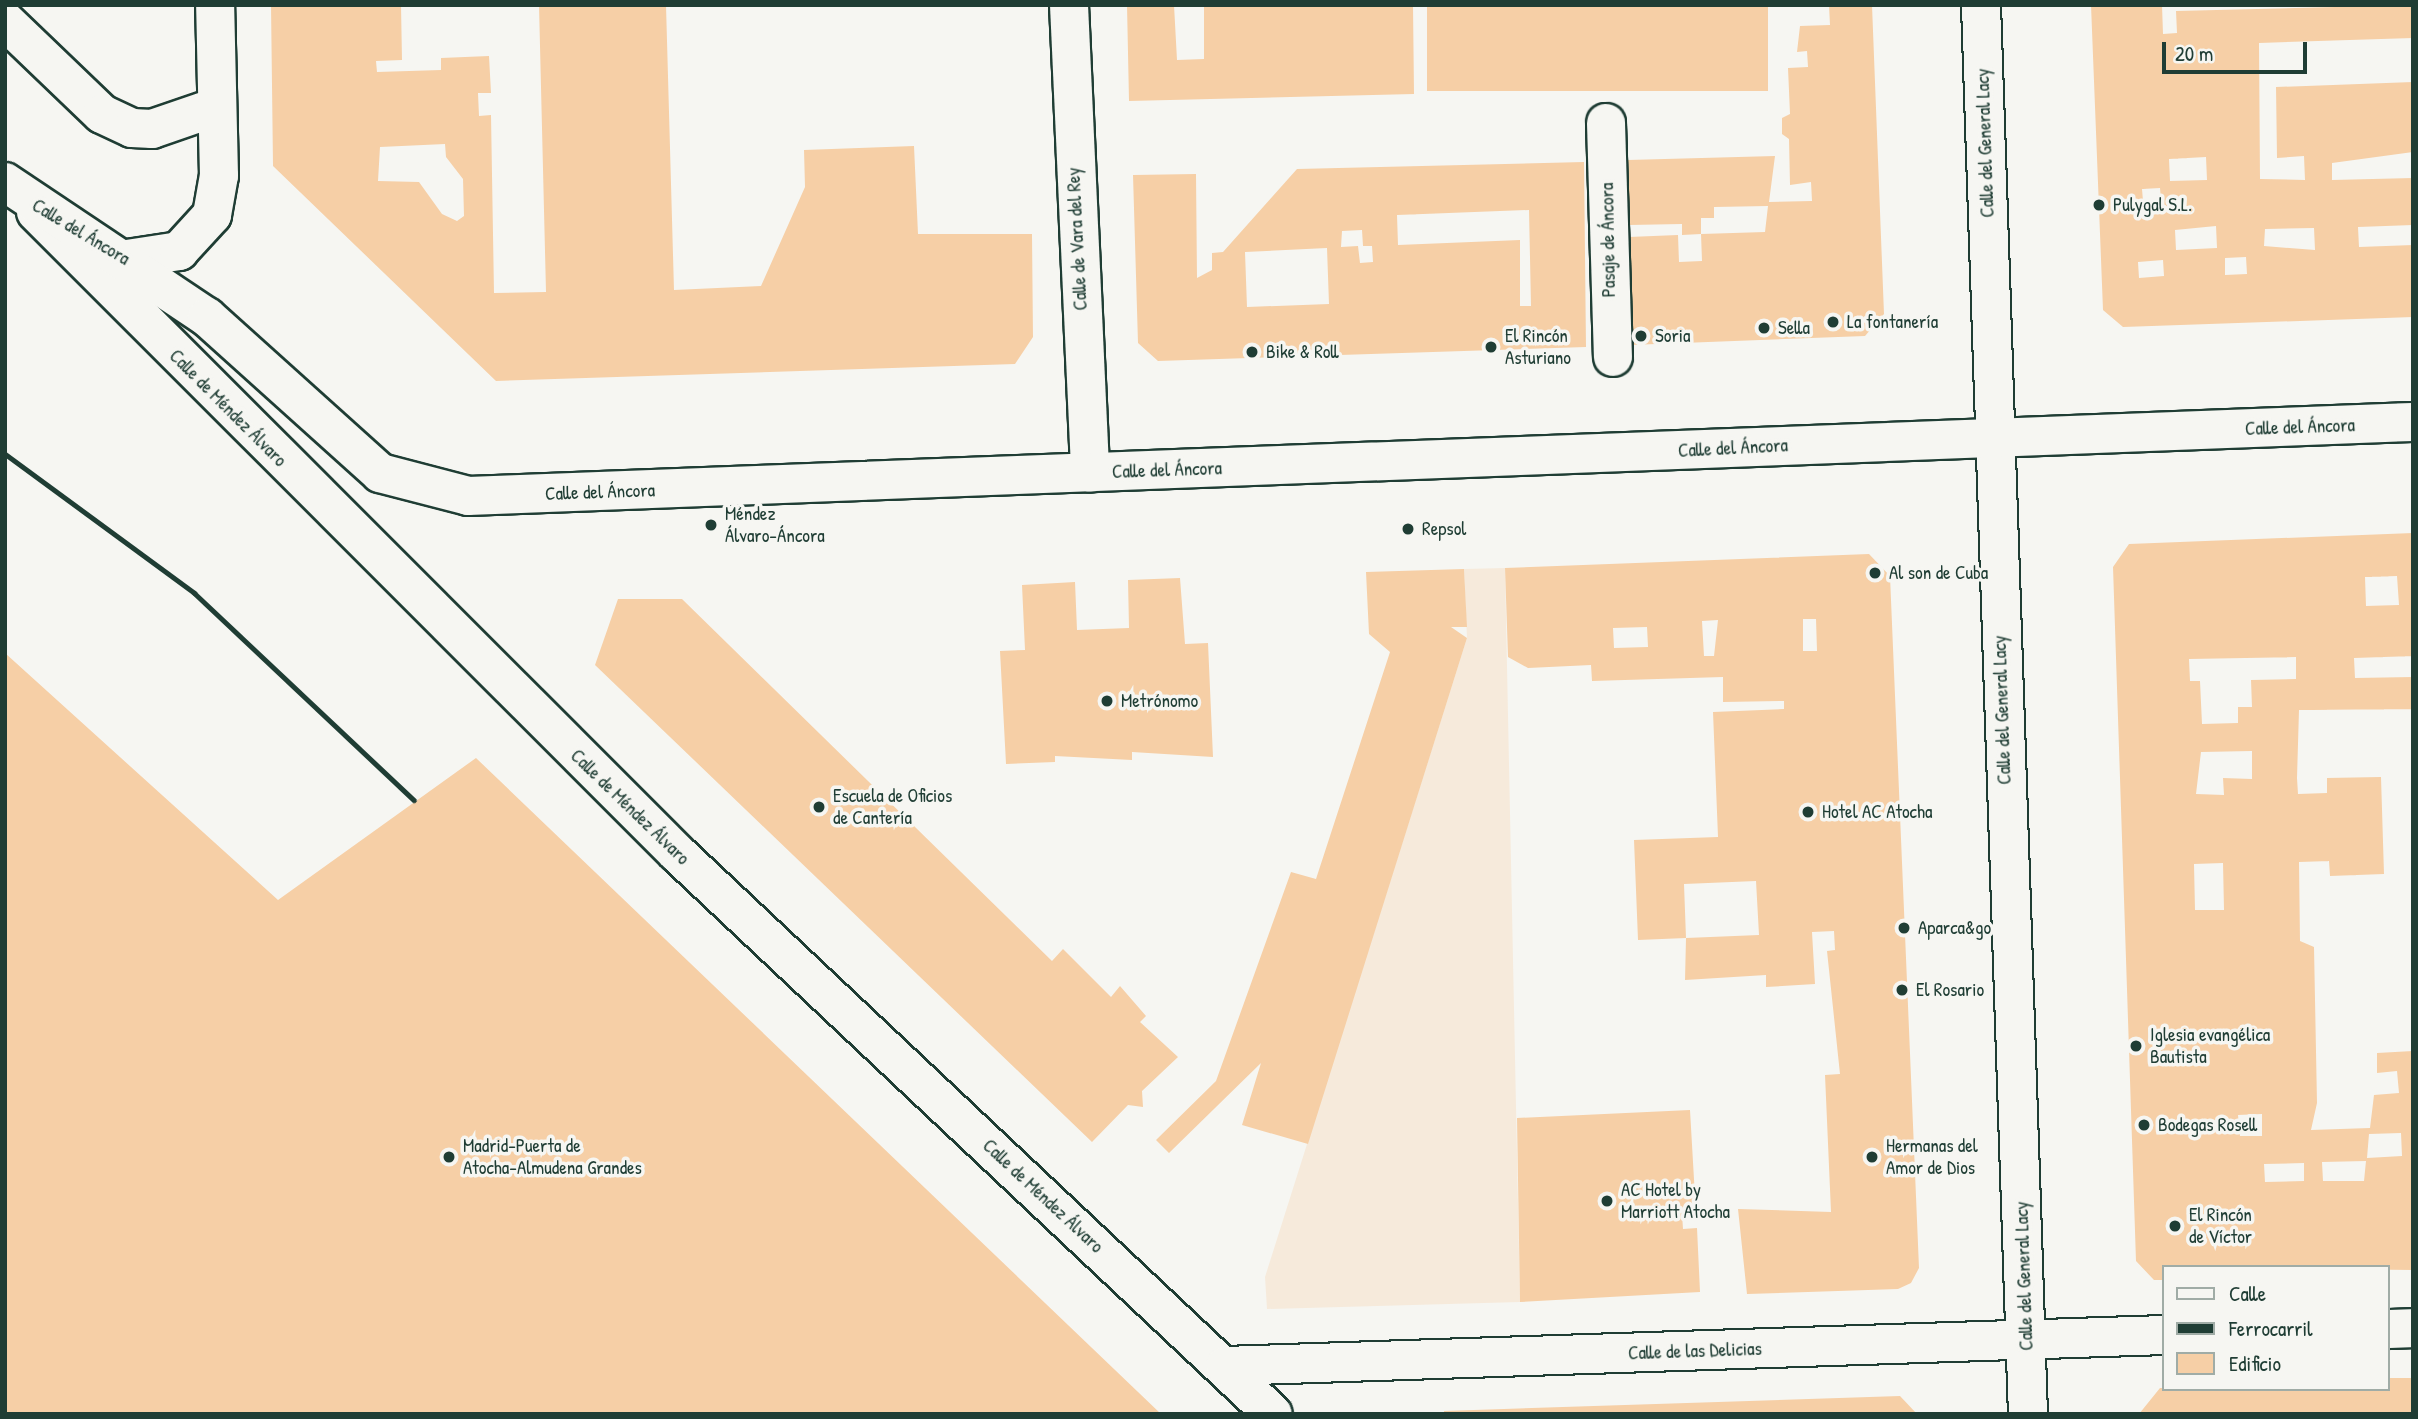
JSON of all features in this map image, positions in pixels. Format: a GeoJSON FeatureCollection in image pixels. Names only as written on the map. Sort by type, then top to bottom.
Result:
{"type":"FeatureCollection","features":[{"type":"Feature","properties":{"kind":"street"},"geometry":{"type":"LineString","coordinates":[[127,259],[179,251],[212,215],[219,176],[215,5]]}},
{"type":"Feature","properties":{"kind":"street","name":"Calle de Vara del Rey"},"geometry":{"type":"LineString","coordinates":[[1069,5],[1090,473]]}},
{"type":"Feature","properties":{"kind":"street","name":"Calle del General Lacy"},"geometry":{"type":"LineString","coordinates":[[1981,5],[2028,1414]]}},
{"type":"Feature","properties":{"kind":"street"},"geometry":{"type":"LineString","coordinates":[[5,21],[102,114],[132,128],[152,128],[216,107]]}},
{"type":"Feature","properties":{"kind":"street","name":"Pasaje de Áncora"},"geometry":{"type":"LineString","coordinates":[[1606,123],[1613,357]]}},
{"type":"Feature","properties":{"kind":"street","name":"Calle del Áncora"},"geometry":{"type":"LineString","coordinates":[[13,189],[127,259],[207,317],[348,449],[380,473],[424,489],[505,495],[2413,422]]}},
{"type":"Feature","properties":{"kind":"street","name":"Calle de Méndez Álvaro"},"geometry":{"type":"LineString","coordinates":[[13,189],[677,853],[1273,1414]]}},
{"type":"Feature","properties":{"kind":"street"},"geometry":{"type":"LineString","coordinates":[[2390,1329],[2413,1328]]}},
{"type":"Feature","properties":{"kind":"street","name":"Calle de las Delicias"},"geometry":{"type":"LineString","coordinates":[[1225,1366],[2162,1335]]}},
{"type":"Feature","properties":{"kind":"shaded area"},"geometry":{"type":"Polygon","coordinates":[[[1505,568],[1520,1302],[1267,1309],[1265,1277],[1467,638],[1464,569],[1505,568]]]}},
{"type":"Feature","properties":{"kind":"building"},"geometry":{"type":"Polygon","coordinates":[[[271,5],[401,5],[402,60],[376,61],[377,72],[441,70],[441,58],[489,56],[491,93],[478,93],[479,116],[491,115],[494,293],[546,292],[539,5],[666,5],[674,290],[761,286],[805,187],[804,150],[914,146],[918,234],[1032,234],[1033,337],[1015,364],[496,381],[273,166],[271,5]],[[445,144],[380,147],[378,181],[419,182],[442,214],[457,221],[464,216],[463,179],[446,157],[445,144]]]}},
{"type":"Feature","properties":{"kind":"building"},"geometry":{"type":"Polygon","coordinates":[[[1127,5],[1174,5],[1177,60],[1204,59],[1204,5],[1413,5],[1414,94],[1129,101],[1127,5]]]}},
{"type":"Feature","properties":{"kind":"building"},"geometry":{"type":"Polygon","coordinates":[[[1427,5],[1768,5],[1768,91],[1427,91],[1427,5]]]}},
{"type":"Feature","properties":{"kind":"building"},"geometry":{"type":"Polygon","coordinates":[[[1829,5],[1872,5],[1884,314],[1865,336],[1630,345],[1629,237],[1678,235],[1679,262],[1702,261],[1701,234],[1682,235],[1682,224],[1629,225],[1628,160],[1775,156],[1769,202],[1812,201],[1811,182],[1790,185],[1789,139],[1782,134],[1782,118],[1790,114],[1788,68],[1808,67],[1807,51],[1797,52],[1800,26],[1830,25],[1829,5]],[[1768,206],[1714,207],[1714,218],[1701,218],[1701,234],[1765,232],[1768,206]]]}},
{"type":"Feature","properties":{"kind":"building"},"geometry":{"type":"Polygon","coordinates":[[[2091,5],[2162,5],[2163,34],[2177,33],[2176,11],[2413,5],[2413,38],[2259,43],[2260,179],[2305,180],[2304,156],[2277,158],[2276,87],[2413,82],[2413,152],[2332,163],[2332,180],[2413,178],[2413,225],[2358,227],[2359,247],[2413,245],[2413,317],[2123,327],[2103,310],[2091,5]],[[2206,157],[2169,159],[2170,181],[2207,180],[2206,157]],[[2160,188],[2142,189],[2144,213],[2162,212],[2160,188]],[[2216,226],[2175,230],[2176,250],[2217,248],[2216,226]],[[2314,228],[2265,229],[2264,246],[2315,250],[2314,228]],[[2246,257],[2225,258],[2225,275],[2247,274],[2246,257]],[[2163,260],[2138,262],[2139,278],[2164,276],[2163,260]]]}},
{"type":"Feature","properties":{"kind":"building"},"geometry":{"type":"Polygon","coordinates":[[[1584,162],[1586,347],[1158,361],[1138,343],[1133,175],[1196,174],[1197,278],[1212,270],[1212,253],[1223,252],[1297,169],[1584,162]],[[1529,210],[1397,215],[1398,245],[1520,240],[1520,306],[1531,306],[1529,210]],[[1362,230],[1342,231],[1341,247],[1358,246],[1360,263],[1373,262],[1372,246],[1363,246],[1362,230]],[[1327,248],[1245,252],[1247,307],[1329,304],[1327,248]]]}},
{"type":"Feature","properties":{"kind":"building"},"geometry":{"type":"Polygon","coordinates":[[[2413,533],[2413,656],[2354,658],[2355,678],[2413,677],[2413,709],[2299,710],[2297,778],[2298,794],[2327,793],[2327,778],[2381,777],[2384,874],[2330,876],[2329,861],[2299,862],[2300,941],[2314,947],[2317,1103],[2311,1130],[2370,1128],[2374,1095],[2399,1093],[2397,1071],[2377,1073],[2377,1053],[2413,1051],[2413,1270],[2390,1270],[2390,1265],[2162,1265],[2162,1280],[2154,1280],[2136,1261],[2113,567],[2129,544],[2413,533]],[[2397,576],[2365,577],[2366,606],[2399,605],[2397,576]],[[2296,657],[2189,659],[2190,681],[2200,681],[2202,724],[2238,723],[2238,707],[2252,707],[2251,680],[2296,679],[2296,657]],[[2252,751],[2201,752],[2196,794],[2224,795],[2223,778],[2252,779],[2252,751]],[[2223,863],[2194,864],[2195,910],[2224,910],[2223,863]],[[2262,1114],[2238,1115],[2240,1136],[2262,1136],[2262,1114]],[[2401,1133],[2369,1134],[2367,1158],[2402,1156],[2401,1133]],[[2366,1161],[2322,1162],[2323,1181],[2364,1181],[2366,1161]],[[2304,1163],[2264,1164],[2265,1182],[2304,1181],[2304,1163]]]}},
{"type":"Feature","properties":{"kind":"building"},"geometry":{"type":"Polygon","coordinates":[[[1869,554],[1890,576],[1919,1268],[1911,1283],[1898,1289],[1747,1294],[1738,1209],[1831,1212],[1825,1075],[1840,1074],[1827,951],[1835,950],[1834,931],[1812,932],[1815,984],[1766,987],[1766,975],[1685,980],[1686,938],[1638,940],[1634,840],[1718,837],[1713,712],[1784,709],[1784,701],[1723,702],[1723,677],[1592,681],[1591,665],[1528,668],[1508,657],[1505,568],[1869,554]],[[1803,619],[1803,651],[1817,651],[1816,619],[1803,619]],[[1718,620],[1702,621],[1704,656],[1714,656],[1718,620]],[[1647,627],[1613,628],[1614,648],[1648,647],[1647,627]],[[1756,881],[1684,884],[1686,938],[1759,935],[1756,881]]]}},
{"type":"Feature","properties":{"kind":"building"},"geometry":{"type":"Polygon","coordinates":[[[1464,569],[1467,627],[1451,627],[1467,638],[1308,1144],[1242,1125],[1261,1063],[1169,1153],[1156,1140],[1216,1081],[1291,872],[1316,879],[1390,652],[1369,634],[1366,572],[1464,569]]]}},
{"type":"Feature","properties":{"kind":"building","name":"Metrónomo"},"geometry":{"type":"Polygon","coordinates":[[[1180,578],[1185,644],[1208,643],[1213,757],[1132,752],[1132,760],[1055,756],[1055,762],[1006,764],[1000,651],[1025,650],[1022,585],[1075,582],[1077,630],[1129,628],[1128,580],[1180,578]]]}},
{"type":"Feature","properties":{"kind":"building","name":"Escuela de Oficios de Cantería"},"geometry":{"type":"Polygon","coordinates":[[[618,599],[682,599],[1052,961],[1063,949],[1111,997],[1120,986],[1146,1016],[1140,1022],[1178,1057],[1142,1091],[1143,1107],[1128,1105],[1092,1142],[595,665],[618,599]]]}},
{"type":"Feature","properties":{"kind":"building","name":"Madrid-Puerta de Atocha-Almudena Grandes"},"geometry":{"type":"Polygon","coordinates":[[[5,653],[278,900],[476,758],[1161,1414],[5,1414],[5,653]]]}},
{"type":"Feature","properties":{"kind":"building","name":"AC Hotel by Marriott Atocha"},"geometry":{"type":"Polygon","coordinates":[[[1690,1110],[1696,1214],[1682,1214],[1683,1229],[1697,1228],[1700,1292],[1520,1302],[1517,1118],[1690,1110]]]}},
{"type":"Feature","properties":{"kind":"building"},"geometry":{"type":"Polygon","coordinates":[[[2390,1378],[2413,1378],[2413,1414],[2139,1414],[2160,1388],[2162,1391],[2390,1391],[2390,1378]]]}},
{"type":"Feature","properties":{"kind":"building"},"geometry":{"type":"Polygon","coordinates":[[[1900,1396],[1917,1414],[1444,1414],[1444,1411],[1900,1396]]]}},
{"type":"Feature","properties":{"kind":"railway"},"geometry":{"type":"LineString","coordinates":[[5,454],[194,593],[414,800]]}},
{"type":"Feature","properties":{"kind":"place","name":"Pulygal S.L."},"geometry":{"type":"Point","coordinates":[2099,205]}},
{"type":"Feature","properties":{"kind":"place","name":"La fontanería"},"geometry":{"type":"Point","coordinates":[1833,322]}},
{"type":"Feature","properties":{"kind":"place","name":"Sella"},"geometry":{"type":"Point","coordinates":[1764,328]}},
{"type":"Feature","properties":{"kind":"place","name":"Soria"},"geometry":{"type":"Point","coordinates":[1641,336]}},
{"type":"Feature","properties":{"kind":"place","name":"El Rincón Asturiano"},"geometry":{"type":"Point","coordinates":[1491,347]}},
{"type":"Feature","properties":{"kind":"place","name":"Bike & Roll"},"geometry":{"type":"Point","coordinates":[1252,352]}},
{"type":"Feature","properties":{"kind":"place","name":"Méndez Álvaro-Áncora"},"geometry":{"type":"Point","coordinates":[711,525]}},
{"type":"Feature","properties":{"kind":"place","name":"Repsol"},"geometry":{"type":"Point","coordinates":[1408,529]}},
{"type":"Feature","properties":{"kind":"place","name":"Al son de Cuba"},"geometry":{"type":"Point","coordinates":[1875,573]}},
{"type":"Feature","properties":{"kind":"place","name":"Metrónomo"},"geometry":{"type":"Point","coordinates":[1107,701]}},
{"type":"Feature","properties":{"kind":"place","name":"Escuela de Oficios de Cantería"},"geometry":{"type":"Point","coordinates":[819,807]}},
{"type":"Feature","properties":{"kind":"place","name":"Hotel AC Atocha"},"geometry":{"type":"Point","coordinates":[1808,812]}},
{"type":"Feature","properties":{"kind":"place","name":"Aparca&go"},"geometry":{"type":"Point","coordinates":[1904,928]}},
{"type":"Feature","properties":{"kind":"place","name":"El Rosario"},"geometry":{"type":"Point","coordinates":[1902,990]}},
{"type":"Feature","properties":{"kind":"place","name":"Iglesia evangélica Bautista"},"geometry":{"type":"Point","coordinates":[2136,1046]}},
{"type":"Feature","properties":{"kind":"place","name":"Bodegas Rosell"},"geometry":{"type":"Point","coordinates":[2144,1125]}},
{"type":"Feature","properties":{"kind":"place","name":"Madrid-Puerta de Atocha-Almudena Grandes"},"geometry":{"type":"Point","coordinates":[449,1157]}},
{"type":"Feature","properties":{"kind":"place","name":"Hermanas del Amor de Dios"},"geometry":{"type":"Point","coordinates":[1872,1157]}},
{"type":"Feature","properties":{"kind":"place","name":"AC Hotel by Marriott Atocha"},"geometry":{"type":"Point","coordinates":[1607,1201]}},
{"type":"Feature","properties":{"kind":"place","name":"El Rincón de Víctor"},"geometry":{"type":"Point","coordinates":[2175,1226]}}]}
